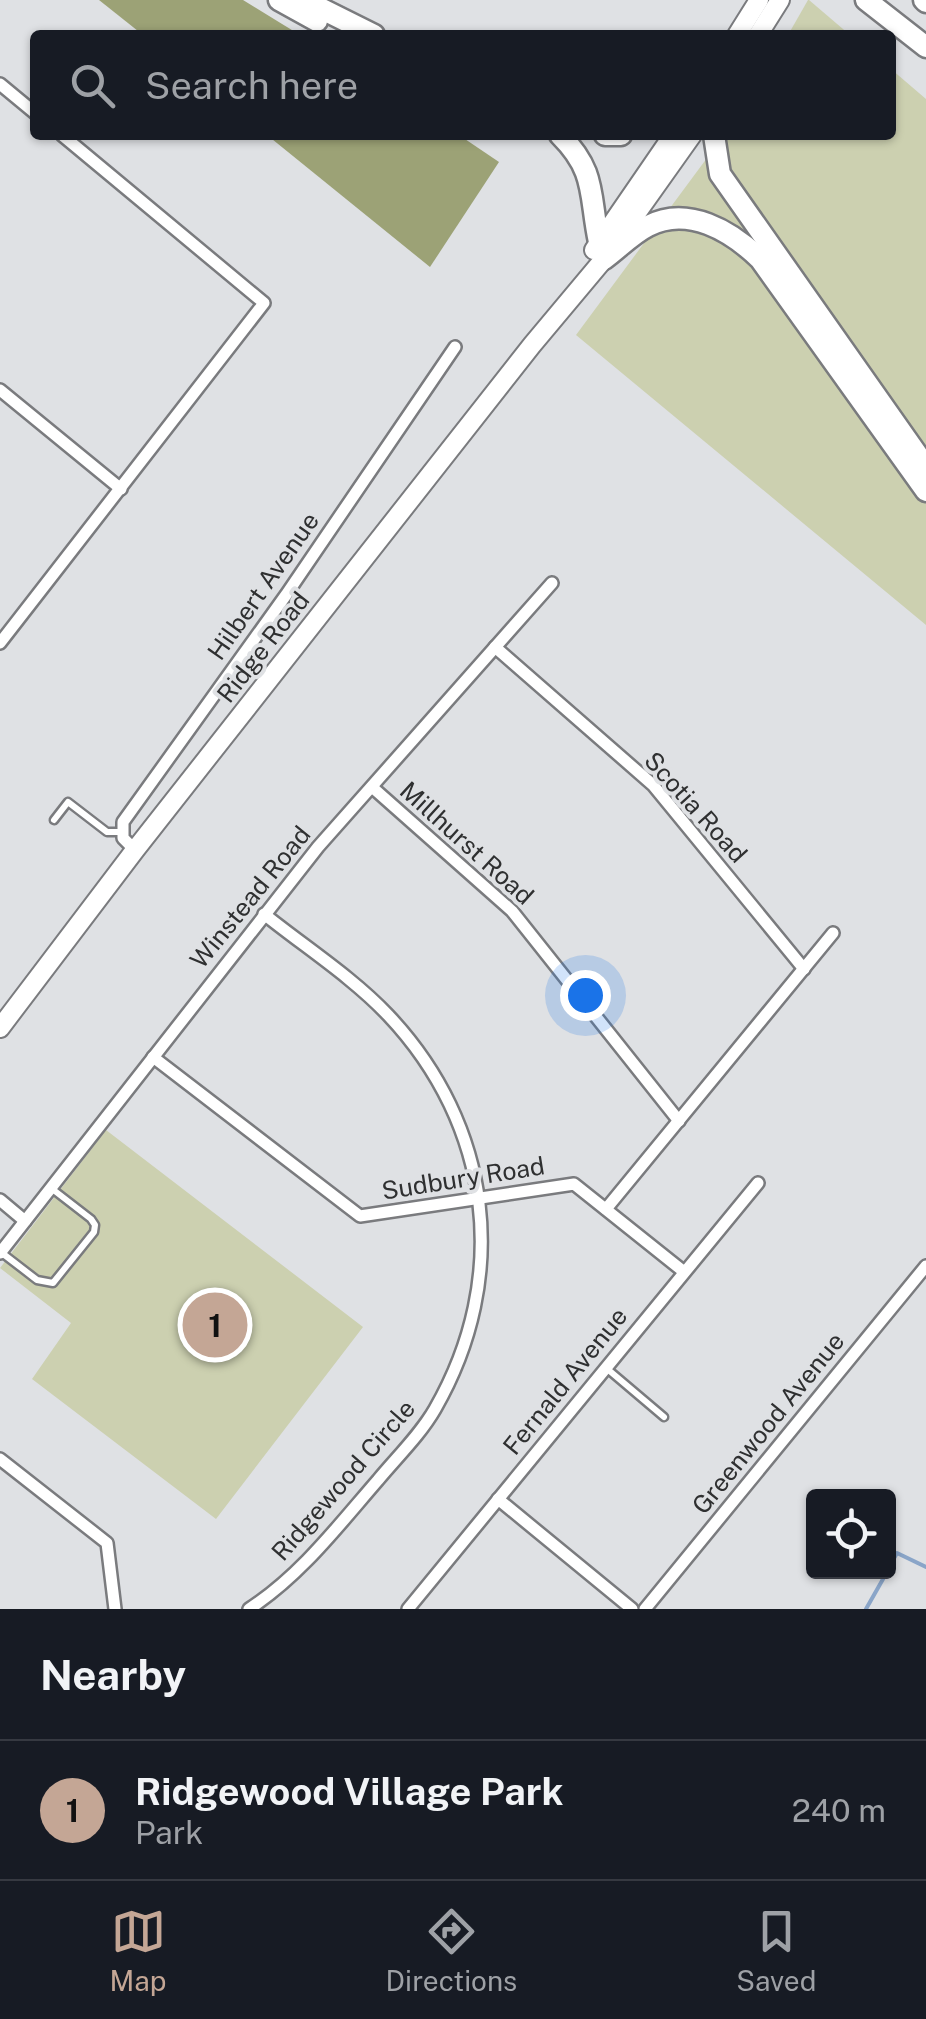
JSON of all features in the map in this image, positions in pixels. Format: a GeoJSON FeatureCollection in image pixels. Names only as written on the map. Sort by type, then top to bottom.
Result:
{"type":"FeatureCollection","features":[{"type":"Feature","properties":{"kind":"highway"},"geometry":{"type":"LineString","coordinates":[[279,0],[335,30]]}},
{"type":"Feature","properties":{"kind":"highway"},"geometry":{"type":"LineString","coordinates":[[304,0],[364,30]]}},
{"type":"Feature","properties":{"kind":"highway"},"geometry":{"type":"LineString","coordinates":[[866,0],[926,46]]}},
{"type":"Feature","properties":{"kind":"highway"},"geometry":{"type":"LineString","coordinates":[[565,140],[578,153],[588,175],[602,251],[649,226],[672,220],[706,224],[739,238],[760,258],[926,491]]}},
{"type":"Feature","properties":{"kind":"highway"},"geometry":{"type":"LineString","coordinates":[[715,140],[720,174],[926,467]]}},
{"type":"Feature","properties":{"kind":"street"},"geometry":{"type":"LineString","coordinates":[[742,30],[772,2]]}},
{"type":"Feature","properties":{"kind":"street"},"geometry":{"type":"LineString","coordinates":[[760,30],[772,2]]}},
{"type":"Feature","properties":{"kind":"street"},"geometry":{"type":"LineString","coordinates":[[0,84],[30,109]]}},
{"type":"Feature","properties":{"kind":"street"},"geometry":{"type":"LineString","coordinates":[[0,642],[264,303],[68,140]]}},
{"type":"Feature","properties":{"kind":"street","name":"Ridge Road"},"geometry":{"type":"LineString","coordinates":[[0,1028],[135,850],[569,299],[670,140]]}},
{"type":"Feature","properties":{"kind":"street","name":"Ridge Road"},"geometry":{"type":"LineString","coordinates":[[602,251],[688,140]]}},
{"type":"Feature","properties":{"kind":"street","name":"Hilbert Avenue"},"geometry":{"type":"LineString","coordinates":[[123,832],[123,822],[286,595],[455,347]]}},
{"type":"Feature","properties":{"kind":"street"},"geometry":{"type":"LineString","coordinates":[[0,390],[121,490]]}},
{"type":"Feature","properties":{"kind":"street","name":"Winstead Road"},"geometry":{"type":"LineString","coordinates":[[0,1253],[264,914],[552,583]]}},
{"type":"Feature","properties":{"kind":"street","name":"Scotia Road"},"geometry":{"type":"LineString","coordinates":[[495,647],[654,785],[804,970]]}},
{"type":"Feature","properties":{"kind":"street","name":"Millhurst Road"},"geometry":{"type":"LineString","coordinates":[[372,787],[512,911],[679,1121]]}},
{"type":"Feature","properties":{"kind":"street"},"geometry":{"type":"LineString","coordinates":[[123,832],[135,850]]}},
{"type":"Feature","properties":{"kind":"street","name":"Ridgewood Circle"},"geometry":{"type":"LineString","coordinates":[[249,1609],[277,1589],[325,1542],[434,1409],[462,1350],[474,1311],[482,1238],[478,1199],[461,1123],[434,1074],[412,1043],[366,994],[264,914]]}},
{"type":"Feature","properties":{"kind":"street"},"geometry":{"type":"LineString","coordinates":[[606,1210],[833,933]]}},
{"type":"Feature","properties":{"kind":"street","name":"Sudbury Road"},"geometry":{"type":"LineString","coordinates":[[153,1056],[360,1216],[574,1184],[684,1270]]}},
{"type":"Feature","properties":{"kind":"street","name":"Fernald Avenue"},"geometry":{"type":"LineString","coordinates":[[408,1609],[758,1183]]}},
{"type":"Feature","properties":{"kind":"street"},"geometry":{"type":"LineString","coordinates":[[0,1200],[26,1220]]}},
{"type":"Feature","properties":{"kind":"street","name":"Greenwood Avenue"},"geometry":{"type":"LineString","coordinates":[[645,1609],[926,1266]]}},
{"type":"Feature","properties":{"kind":"street"},"geometry":{"type":"LineString","coordinates":[[0,1459],[108,1543],[115,1609]]}},
{"type":"Feature","properties":{"kind":"street"},"geometry":{"type":"LineString","coordinates":[[498,1499],[632,1609]]}},
{"type":"Feature","properties":{"kind":"lane"},"geometry":{"type":"LineString","coordinates":[[54,820],[68,802],[107,832],[123,832]]}},
{"type":"Feature","properties":{"kind":"lane"},"geometry":{"type":"LineString","coordinates":[[0,1253],[46,1284],[53,1283],[74,1259],[95,1225],[51,1188]]}},
{"type":"Feature","properties":{"kind":"lane"},"geometry":{"type":"LineString","coordinates":[[605,1367],[664,1418]]}},
{"type":"Feature","properties":{"kind":"green space"},"geometry":{"type":"Polygon","coordinates":[[[99,0],[243,0],[292,30],[137,30],[99,0]]]}},
{"type":"Feature","properties":{"kind":"green space"},"geometry":{"type":"Polygon","coordinates":[[[809,0],[844,30],[791,30],[809,0]]]}},
{"type":"Feature","properties":{"kind":"green space"},"geometry":{"type":"Polygon","coordinates":[[[896,73],[926,99],[926,625],[576,335],[720,140],[896,140],[896,73]]]}},
{"type":"Feature","properties":{"kind":"green space"},"geometry":{"type":"Polygon","coordinates":[[[273,140],[466,140],[499,162],[430,267],[273,140]]]}},
{"type":"Feature","properties":{"kind":"green space"},"geometry":{"type":"Polygon","coordinates":[[[106,1130],[363,1327],[216,1519],[32,1379],[71,1323],[0,1268],[106,1130]]]}},
{"type":"Feature","properties":{"kind":"waterway"},"geometry":{"type":"LineString","coordinates":[[896,1555],[926,1567]]}},
{"type":"Feature","properties":{"kind":"waterway"},"geometry":{"type":"LineString","coordinates":[[866,1609],[883,1579]]}},
{"type":"Feature","properties":{"kind":"place","name":"Ridgewood Village Park"},"geometry":{"type":"Point","coordinates":[215,1325]}}]}
